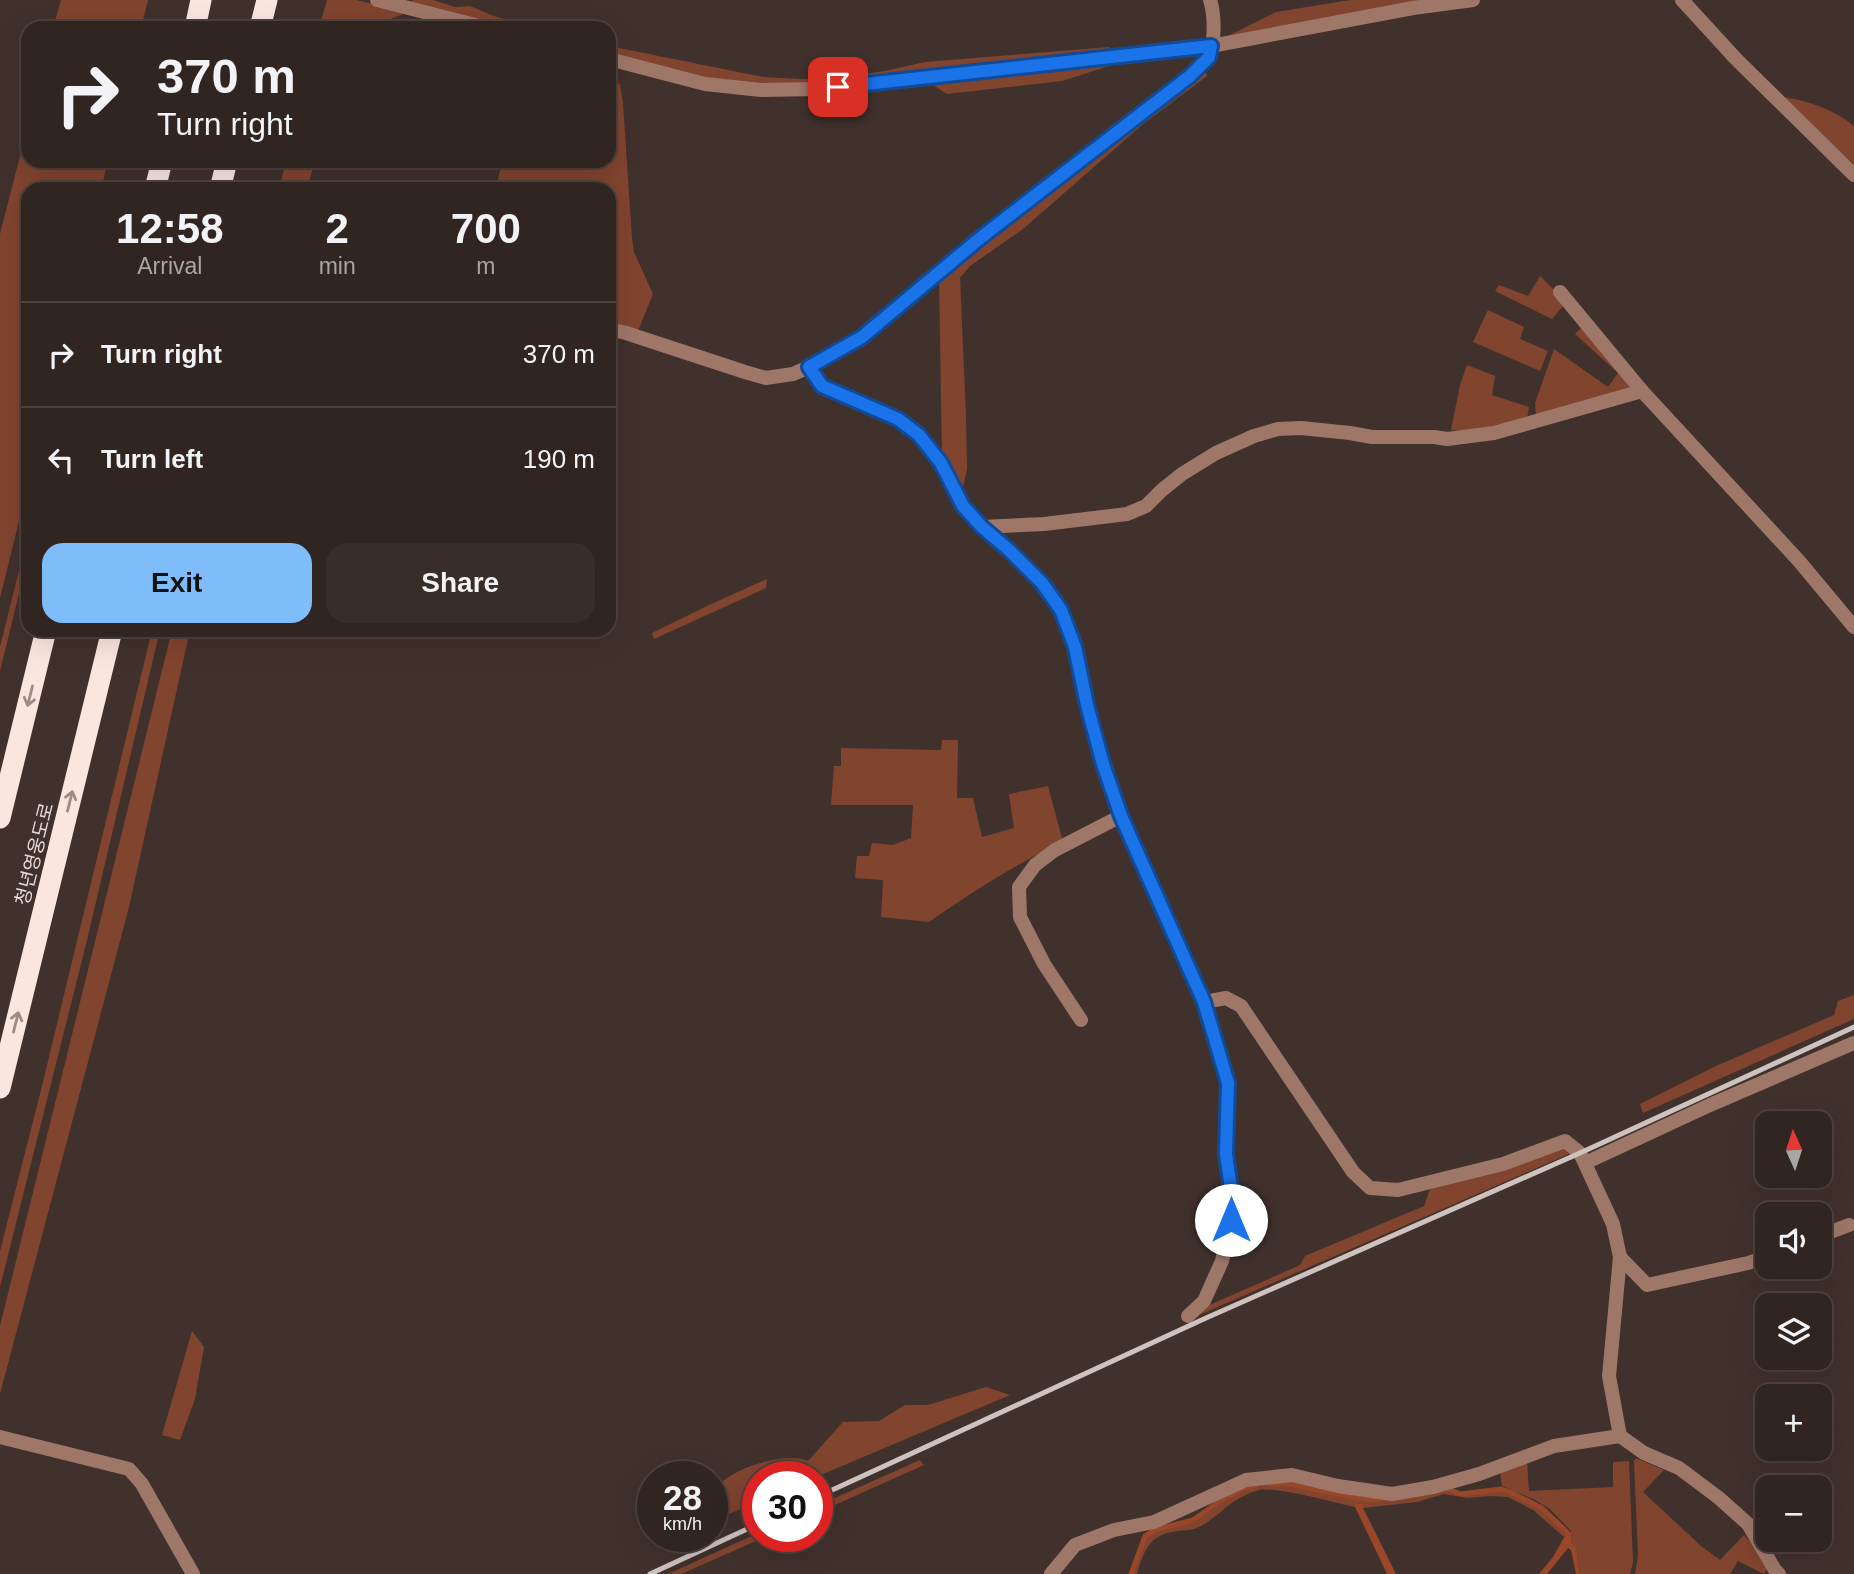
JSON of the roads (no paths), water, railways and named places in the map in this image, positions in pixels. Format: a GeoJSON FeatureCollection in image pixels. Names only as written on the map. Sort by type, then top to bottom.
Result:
{"type":"FeatureCollection","features":[{"type":"Feature","properties":{"kind":"highway"},"geometry":{"type":"LineString","coordinates":[[196,21],[201,0]]}},
{"type":"Feature","properties":{"kind":"highway"},"geometry":{"type":"LineString","coordinates":[[262,21],[267,0]]}},
{"type":"Feature","properties":{"kind":"highway"},"geometry":{"type":"LineString","coordinates":[[0,818],[44,637]]}},
{"type":"Feature","properties":{"kind":"highway","name":"청년영웅도로"},"geometry":{"type":"LineString","coordinates":[[0,1088],[110,637]]}},
{"type":"Feature","properties":{"kind":"street"},"geometry":{"type":"LineString","coordinates":[[377,0],[460,21]]}},
{"type":"Feature","properties":{"kind":"street"},"geometry":{"type":"LineString","coordinates":[[616,331],[766,378],[793,374],[809,367],[862,337],[979,239],[1190,76],[1209,57],[1214,27],[1210,0]]}},
{"type":"Feature","properties":{"kind":"street"},"geometry":{"type":"LineString","coordinates":[[616,61],[705,84],[761,90],[819,89],[1211,46],[1413,8],[1473,0]]}},
{"type":"Feature","properties":{"kind":"street"},"geometry":{"type":"LineString","coordinates":[[1682,0],[1736,59],[1854,175]]}},
{"type":"Feature","properties":{"kind":"street"},"geometry":{"type":"LineString","coordinates":[[1560,292],[1642,391],[1799,561],[1854,627]]}},
{"type":"Feature","properties":{"kind":"street"},"geometry":{"type":"LineString","coordinates":[[809,367],[822,386],[898,419],[919,435],[941,463],[963,506],[1042,583],[1061,610],[1075,647],[1087,705],[1121,816],[1204,1002],[1228,1083],[1226,1154],[1231,1189],[1231,1220],[1218,1271],[1204,1301],[1188,1316]]}},
{"type":"Feature","properties":{"kind":"street"},"geometry":{"type":"LineString","coordinates":[[982,527],[1044,524],[1127,514],[1146,506],[1182,474],[1216,453],[1254,436],[1278,429],[1301,428],[1371,437],[1447,439],[1494,433],[1642,391]]}},
{"type":"Feature","properties":{"kind":"street"},"geometry":{"type":"LineString","coordinates":[[1081,1020],[1044,964],[1020,917],[1019,887],[1035,865],[1055,850],[1121,816]]}},
{"type":"Feature","properties":{"kind":"street"},"geometry":{"type":"LineString","coordinates":[[1204,1002],[1226,998],[1241,1006],[1353,1172],[1370,1188],[1398,1190],[1438,1181],[1503,1164],[1566,1141],[1580,1153],[1613,1224],[1620,1257],[1609,1376],[1620,1436]]}},
{"type":"Feature","properties":{"kind":"street"},"geometry":{"type":"LineString","coordinates":[[1584,1163],[1854,1043]]}},
{"type":"Feature","properties":{"kind":"street"},"geometry":{"type":"LineString","coordinates":[[1832,1231],[1849,1225]]}},
{"type":"Feature","properties":{"kind":"street"},"geometry":{"type":"LineString","coordinates":[[1620,1257],[1647,1285],[1755,1261]]}},
{"type":"Feature","properties":{"kind":"street"},"geometry":{"type":"LineString","coordinates":[[1051,1574],[1075,1545],[1114,1530],[1154,1522],[1246,1480],[1292,1475],[1338,1486],[1392,1494],[1433,1487],[1479,1474],[1554,1446],[1620,1436],[1644,1453],[1679,1468],[1719,1498],[1748,1524],[1774,1570],[1779,1574]]}},
{"type":"Feature","properties":{"kind":"street"},"geometry":{"type":"LineString","coordinates":[[0,1437],[129,1469],[142,1484],[193,1574]]}},
{"type":"Feature","properties":{"kind":"waterway"},"geometry":{"type":"LineString","coordinates":[[1269,1484],[1290,1484],[1361,1499],[1384,1498]]}},
{"type":"Feature","properties":{"kind":"waterway"},"geometry":{"type":"LineString","coordinates":[[1131,1574],[1145,1536],[1155,1530],[1193,1520],[1220,1501],[1256,1485]]}},
{"type":"Feature","properties":{"kind":"waterway"},"geometry":{"type":"LineString","coordinates":[[1445,1488],[1461,1494],[1501,1489],[1510,1492],[1542,1508],[1567,1532]]}},
{"type":"Feature","properties":{"kind":"railway"},"geometry":{"type":"LineString","coordinates":[[833,1490],[1206,1318],[1580,1153],[1854,1027]]}},
{"type":"Feature","properties":{"kind":"railway"},"geometry":{"type":"LineString","coordinates":[[650,1574],[742,1531]]}}]}
